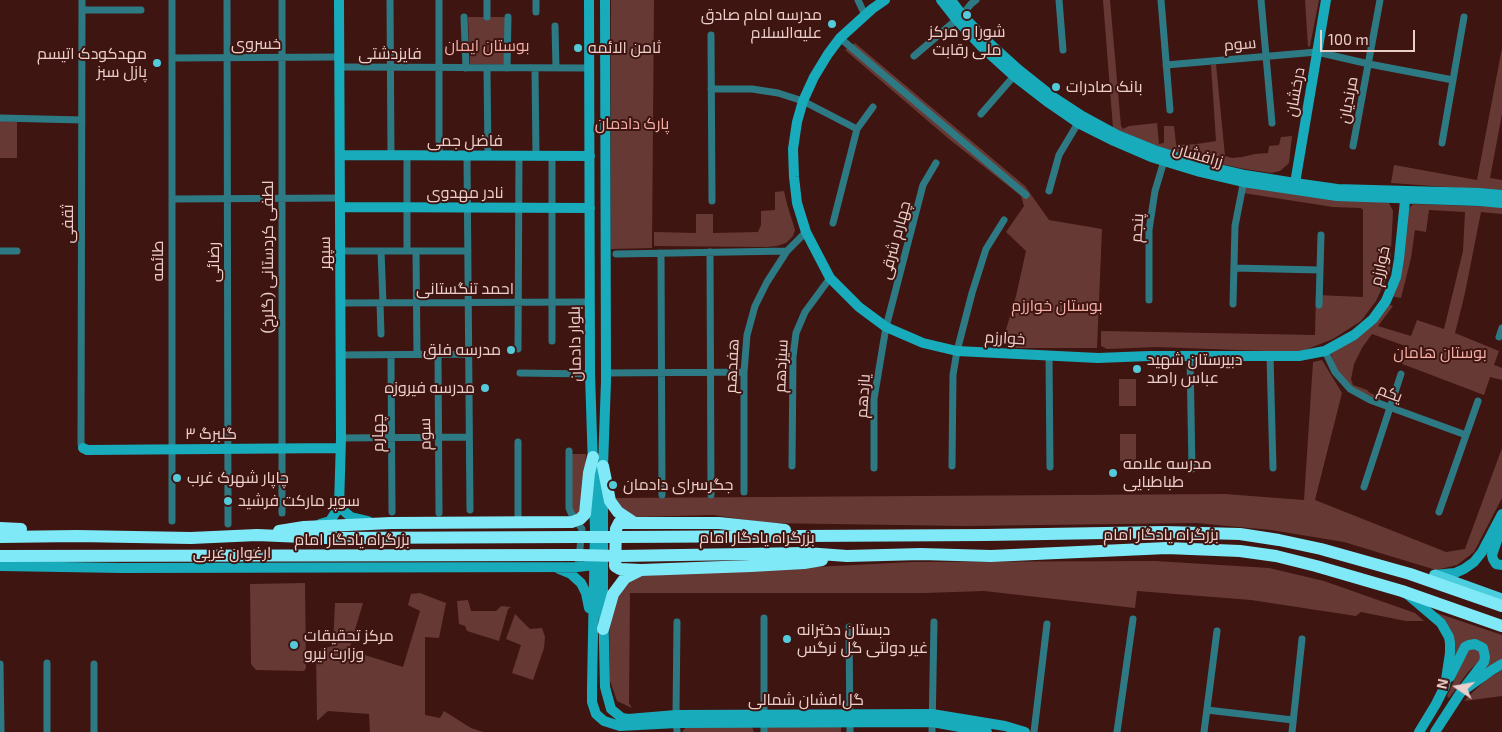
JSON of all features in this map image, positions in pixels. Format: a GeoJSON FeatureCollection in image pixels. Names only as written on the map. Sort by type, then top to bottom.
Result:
{"type":"FeatureCollection","features":[{"type":"Feature","properties":{"kind":"highway"},"geometry":{"type":"LineString","coordinates":[[256,535],[304,527],[392,517],[567,523],[577,520],[586,514],[589,473],[593,456]]}},
{"type":"Feature","properties":{"kind":"highway"},"geometry":{"type":"LineString","coordinates":[[603,466],[610,501],[618,512],[633,522]]}},
{"type":"Feature","properties":{"kind":"highway"},"geometry":{"type":"LineString","coordinates":[[822,535],[719,523],[619,523],[616,526],[615,566],[620,569],[641,570],[804,563],[847,556]]}},
{"type":"Feature","properties":{"kind":"highway"},"geometry":{"type":"LineString","coordinates":[[0,528],[37,529],[64,532],[77,536]]}},
{"type":"Feature","properties":{"kind":"highway","name":"بزرگراه یادگار امام"},"geometry":{"type":"LineString","coordinates":[[0,537],[191,538],[256,535],[326,538],[986,536],[1165,532],[1240,534],[1279,540],[1410,574],[1502,606]]}},
{"type":"Feature","properties":{"kind":"highway","name":"بزرگراه یادگار امام"},"geometry":{"type":"LineString","coordinates":[[0,556],[579,561],[618,556],[806,553],[847,556],[921,554],[992,556],[1167,548],[1240,551],[1276,556],[1316,566],[1402,591],[1502,626]]}},
{"type":"Feature","properties":{"kind":"highway"},"geometry":{"type":"LineString","coordinates":[[598,629],[617,587],[625,578],[641,570]]}},
{"type":"Feature","properties":{"kind":"main road"},"geometry":{"type":"LineString","coordinates":[[1435,575],[1502,599]]}},
{"type":"Feature","properties":{"kind":"street","name":"ثقفی"},"geometry":{"type":"LineString","coordinates":[[82,0],[81,444],[83,448]]}},
{"type":"Feature","properties":{"kind":"street","name":"طائمه"},"geometry":{"type":"LineString","coordinates":[[172,0],[172,521]]}},
{"type":"Feature","properties":{"kind":"street","name":"رضائی"},"geometry":{"type":"LineString","coordinates":[[227,0],[228,524]]}},
{"type":"Feature","properties":{"kind":"street","name":"لطفی کردستانی (گلرخ)"},"geometry":{"type":"LineString","coordinates":[[282,0],[282,513]]}},
{"type":"Feature","properties":{"kind":"street","name":"سپهر"},"geometry":{"type":"LineString","coordinates":[[339,0],[339,507]]}},
{"type":"Feature","properties":{"kind":"street"},"geometry":{"type":"LineString","coordinates":[[390,0],[391,156]]}},
{"type":"Feature","properties":{"kind":"street"},"geometry":{"type":"LineString","coordinates":[[439,0],[439,156]]}},
{"type":"Feature","properties":{"kind":"street"},"geometry":{"type":"LineString","coordinates":[[487,0],[487,17]]}},
{"type":"Feature","properties":{"kind":"street"},"geometry":{"type":"LineString","coordinates":[[536,0],[536,12]]}},
{"type":"Feature","properties":{"kind":"street","name":"بلوار دادمان"},"geometry":{"type":"LineString","coordinates":[[589,0],[590,374],[594,565],[598,629],[605,687]]}},
{"type":"Feature","properties":{"kind":"street","name":"بلوار دادمان"},"geometry":{"type":"LineString","coordinates":[[592,688],[598,629],[605,373],[605,0]]}},
{"type":"Feature","properties":{"kind":"street"},"geometry":{"type":"LineString","coordinates":[[858,0],[865,15]]}},
{"type":"Feature","properties":{"kind":"street","name":"خوارزم"},"geometry":{"type":"LineString","coordinates":[[885,0],[840,38],[814,77],[803,101],[798,122],[793,149],[794,177],[797,203],[806,232],[830,278],[859,307],[886,327],[923,343],[957,351],[1098,358],[1299,356],[1326,351],[1354,336],[1373,319],[1386,301],[1396,277],[1405,195]]}},
{"type":"Feature","properties":{"kind":"street","name":"زرافشان"},"geometry":{"type":"LineString","coordinates":[[941,0],[1019,70],[1053,97],[1082,116],[1154,150],[1244,178]]}},
{"type":"Feature","properties":{"kind":"street","name":"زرافشان"},"geometry":{"type":"LineString","coordinates":[[951,0],[959,17],[982,47],[1014,76],[1049,103],[1114,142],[1164,161],[1200,172],[1294,186],[1502,203]]}},
{"type":"Feature","properties":{"kind":"street"},"geometry":{"type":"LineString","coordinates":[[914,56],[976,0]]}},
{"type":"Feature","properties":{"kind":"street"},"geometry":{"type":"LineString","coordinates":[[1058,0],[1063,50]]}},
{"type":"Feature","properties":{"kind":"street"},"geometry":{"type":"LineString","coordinates":[[1161,0],[1170,110]]}},
{"type":"Feature","properties":{"kind":"street"},"geometry":{"type":"LineString","coordinates":[[1261,0],[1272,123]]}},
{"type":"Feature","properties":{"kind":"street","name":"درخشان"},"geometry":{"type":"LineString","coordinates":[[1294,186],[1326,0]]}},
{"type":"Feature","properties":{"kind":"street","name":"مرنديان"},"geometry":{"type":"LineString","coordinates":[[1353,146],[1380,0]]}},
{"type":"Feature","properties":{"kind":"street"},"geometry":{"type":"LineString","coordinates":[[82,10],[141,10]]}},
{"type":"Feature","properties":{"kind":"street"},"geometry":{"type":"LineString","coordinates":[[464,17],[466,68]]}},
{"type":"Feature","properties":{"kind":"street"},"geometry":{"type":"LineString","coordinates":[[507,68],[508,17]]}},
{"type":"Feature","properties":{"kind":"street"},"geometry":{"type":"LineString","coordinates":[[1442,143],[1464,17]]}},
{"type":"Feature","properties":{"kind":"street"},"geometry":{"type":"LineString","coordinates":[[555,26],[556,68]]}},
{"type":"Feature","properties":{"kind":"street"},"geometry":{"type":"LineString","coordinates":[[712,35],[712,201]]}},
{"type":"Feature","properties":{"kind":"street"},"geometry":{"type":"LineString","coordinates":[[840,38],[1026,195]]}},
{"type":"Feature","properties":{"kind":"street","name":"سوم"},"geometry":{"type":"LineString","coordinates":[[1166,65],[1317,52],[1453,80]]}},
{"type":"Feature","properties":{"kind":"street","name":"خسروی"},"geometry":{"type":"LineString","coordinates":[[172,58],[282,58],[340,62]]}},
{"type":"Feature","properties":{"kind":"street","name":"فایزدشتی"},"geometry":{"type":"LineString","coordinates":[[340,62],[391,67],[590,68]]}},
{"type":"Feature","properties":{"kind":"street"},"geometry":{"type":"LineString","coordinates":[[487,68],[488,156]]}},
{"type":"Feature","properties":{"kind":"street"},"geometry":{"type":"LineString","coordinates":[[535,68],[536,156]]}},
{"type":"Feature","properties":{"kind":"street"},"geometry":{"type":"LineString","coordinates":[[981,114],[1014,76]]}},
{"type":"Feature","properties":{"kind":"street"},"geometry":{"type":"LineString","coordinates":[[711,89],[752,89],[778,93],[803,101],[857,129]]}},
{"type":"Feature","properties":{"kind":"street"},"geometry":{"type":"LineString","coordinates":[[833,223],[857,129],[872,107]]}},
{"type":"Feature","properties":{"kind":"street"},"geometry":{"type":"LineString","coordinates":[[0,118],[82,120]]}},
{"type":"Feature","properties":{"kind":"street"},"geometry":{"type":"LineString","coordinates":[[1050,190],[1059,155],[1078,122]]}},
{"type":"Feature","properties":{"kind":"street","name":"فاضل جمی"},"geometry":{"type":"LineString","coordinates":[[340,155],[590,156]]}},
{"type":"Feature","properties":{"kind":"street"},"geometry":{"type":"LineString","coordinates":[[407,156],[407,251]]}},
{"type":"Feature","properties":{"kind":"street"},"geometry":{"type":"LineString","coordinates":[[467,156],[470,510]]}},
{"type":"Feature","properties":{"kind":"street"},"geometry":{"type":"LineString","coordinates":[[518,349],[519,156]]}},
{"type":"Feature","properties":{"kind":"street"},"geometry":{"type":"LineString","coordinates":[[552,156],[552,340]]}},
{"type":"Feature","properties":{"kind":"street","name":"پنجم"},"geometry":{"type":"LineString","coordinates":[[1149,300],[1149,230],[1155,191],[1164,161]]}},
{"type":"Feature","properties":{"kind":"street","name":"چهارم شرقی"},"geometry":{"type":"LineString","coordinates":[[886,327],[923,185],[936,163]]}},
{"type":"Feature","properties":{"kind":"street"},"geometry":{"type":"LineString","coordinates":[[1233,304],[1235,226],[1244,178]]}},
{"type":"Feature","properties":{"kind":"street","name":"زرافشان"},"geometry":{"type":"LineString","coordinates":[[1405,195],[1479,193],[1502,195]]}},
{"type":"Feature","properties":{"kind":"street"},"geometry":{"type":"LineString","coordinates":[[172,199],[282,198],[340,202]]}},
{"type":"Feature","properties":{"kind":"street","name":"نادر مهدوی"},"geometry":{"type":"LineString","coordinates":[[340,202],[406,208],[590,208]]}},
{"type":"Feature","properties":{"kind":"street"},"geometry":{"type":"LineString","coordinates":[[952,466],[953,374],[957,351],[986,249],[1004,220]]}},
{"type":"Feature","properties":{"kind":"street","name":"هفدهم"},"geometry":{"type":"LineString","coordinates":[[744,492],[744,372],[747,335],[755,306],[767,282],[787,251],[806,232]]}},
{"type":"Feature","properties":{"kind":"street"},"geometry":{"type":"LineString","coordinates":[[1319,305],[1321,235]]}},
{"type":"Feature","properties":{"kind":"street"},"geometry":{"type":"LineString","coordinates":[[0,251],[17,251]]}},
{"type":"Feature","properties":{"kind":"street"},"geometry":{"type":"LineString","coordinates":[[340,251],[468,251]]}},
{"type":"Feature","properties":{"kind":"street"},"geometry":{"type":"LineString","coordinates":[[381,251],[381,334]]}},
{"type":"Feature","properties":{"kind":"street"},"geometry":{"type":"LineString","coordinates":[[416,251],[417,354]]}},
{"type":"Feature","properties":{"kind":"street"},"geometry":{"type":"LineString","coordinates":[[616,254],[787,251]]}},
{"type":"Feature","properties":{"kind":"street"},"geometry":{"type":"LineString","coordinates":[[710,252],[711,495]]}},
{"type":"Feature","properties":{"kind":"street"},"geometry":{"type":"LineString","coordinates":[[661,253],[662,495]]}},
{"type":"Feature","properties":{"kind":"street"},"geometry":{"type":"LineString","coordinates":[[1234,268],[1320,270]]}},
{"type":"Feature","properties":{"kind":"street","name":"سیزدهم"},"geometry":{"type":"LineString","coordinates":[[792,466],[793,357],[796,333],[805,312],[830,278]]}},
{"type":"Feature","properties":{"kind":"street","name":"احمد تنگستانی"},"geometry":{"type":"LineString","coordinates":[[340,303],[590,302]]}},
{"type":"Feature","properties":{"kind":"street","name":"یازدهم"},"geometry":{"type":"LineString","coordinates":[[874,468],[874,399],[886,327]]}},
{"type":"Feature","properties":{"kind":"street"},"geometry":{"type":"LineString","coordinates":[[1499,336],[1502,328]]}},
{"type":"Feature","properties":{"kind":"street","name":"یکم"},"geometry":{"type":"LineString","coordinates":[[1326,351],[1335,372],[1350,389],[1390,408],[1466,434]]}},
{"type":"Feature","properties":{"kind":"street","name":"سوم"},"geometry":{"type":"LineString","coordinates":[[438,354],[439,513]]}},
{"type":"Feature","properties":{"kind":"street"},"geometry":{"type":"LineString","coordinates":[[340,355],[468,354]]}},
{"type":"Feature","properties":{"kind":"street","name":"چهارم"},"geometry":{"type":"LineString","coordinates":[[391,355],[392,517]]}},
{"type":"Feature","properties":{"kind":"street"},"geometry":{"type":"LineString","coordinates":[[1049,356],[1050,467]]}},
{"type":"Feature","properties":{"kind":"street"},"geometry":{"type":"LineString","coordinates":[[1190,356],[1192,469]]}},
{"type":"Feature","properties":{"kind":"street"},"geometry":{"type":"LineString","coordinates":[[1270,356],[1273,468]]}},
{"type":"Feature","properties":{"kind":"street"},"geometry":{"type":"LineString","coordinates":[[605,373],[744,372]]}},
{"type":"Feature","properties":{"kind":"street"},"geometry":{"type":"LineString","coordinates":[[520,373],[590,374]]}},
{"type":"Feature","properties":{"kind":"street"},"geometry":{"type":"LineString","coordinates":[[1364,487],[1401,374]]}},
{"type":"Feature","properties":{"kind":"street"},"geometry":{"type":"LineString","coordinates":[[1439,512],[1478,400]]}},
{"type":"Feature","properties":{"kind":"street"},"geometry":{"type":"LineString","coordinates":[[340,443],[392,438],[469,437]]}},
{"type":"Feature","properties":{"kind":"street"},"geometry":{"type":"LineString","coordinates":[[518,442],[518,522]]}},
{"type":"Feature","properties":{"kind":"street","name":"گلبرگ ۳"},"geometry":{"type":"LineString","coordinates":[[83,448],[87,450],[282,448],[340,443]]}},
{"type":"Feature","properties":{"kind":"street"},"geometry":{"type":"LineString","coordinates":[[569,451],[569,508],[570,513],[582,529],[579,561]]}},
{"type":"Feature","properties":{"kind":"street"},"geometry":{"type":"LineString","coordinates":[[304,527],[326,523],[333,517],[339,507],[346,514],[357,519],[392,517]]}},
{"type":"Feature","properties":{"kind":"street"},"geometry":{"type":"LineString","coordinates":[[1410,574],[1435,575],[1455,573],[1464,569],[1474,562],[1482,552],[1502,514]]}},
{"type":"Feature","properties":{"kind":"street"},"geometry":{"type":"LineString","coordinates":[[1502,526],[1492,555],[1496,564],[1502,564]]}},
{"type":"Feature","properties":{"kind":"street","name":"ارغوان غربی"},"geometry":{"type":"LineString","coordinates":[[0,566],[122,568],[553,567],[579,561],[594,565]]}},
{"type":"Feature","properties":{"kind":"street","name":"ارغوان غربی"},"geometry":{"type":"LineString","coordinates":[[553,567],[571,574],[581,583],[598,629]]}},
{"type":"Feature","properties":{"kind":"street"},"geometry":{"type":"LineString","coordinates":[[1402,591],[1436,619],[1449,637],[1450,653],[1444,686]]}},
{"type":"Feature","properties":{"kind":"street"},"geometry":{"type":"LineString","coordinates":[[764,618],[764,723]]}},
{"type":"Feature","properties":{"kind":"street"},"geometry":{"type":"LineString","coordinates":[[1117,732],[1133,619]]}},
{"type":"Feature","properties":{"kind":"street"},"geometry":{"type":"LineString","coordinates":[[677,622],[677,723]]}},
{"type":"Feature","properties":{"kind":"street"},"geometry":{"type":"LineString","coordinates":[[932,722],[934,622]]}},
{"type":"Feature","properties":{"kind":"street"},"geometry":{"type":"LineString","coordinates":[[1034,732],[1047,624]]}},
{"type":"Feature","properties":{"kind":"street"},"geometry":{"type":"LineString","coordinates":[[849,627],[850,723]]}},
{"type":"Feature","properties":{"kind":"street"},"geometry":{"type":"LineString","coordinates":[[1204,732],[1218,632]]}},
{"type":"Feature","properties":{"kind":"street"},"geometry":{"type":"LineString","coordinates":[[1292,732],[1302,640]]}},
{"type":"Feature","properties":{"kind":"street"},"geometry":{"type":"LineString","coordinates":[[1418,732],[1436,704],[1465,648],[1472,644],[1480,645],[1484,648],[1484,662],[1461,692],[1435,732]]}},
{"type":"Feature","properties":{"kind":"street"},"geometry":{"type":"LineString","coordinates":[[47,663],[47,732]]}},
{"type":"Feature","properties":{"kind":"street"},"geometry":{"type":"LineString","coordinates":[[0,664],[1,732]]}},
{"type":"Feature","properties":{"kind":"street"},"geometry":{"type":"LineString","coordinates":[[94,664],[94,732]]}},
{"type":"Feature","properties":{"kind":"street"},"geometry":{"type":"LineString","coordinates":[[1461,692],[1502,664]]}},
{"type":"Feature","properties":{"kind":"street"},"geometry":{"type":"LineString","coordinates":[[592,688],[605,687]]}},
{"type":"Feature","properties":{"kind":"street","name":"گل‌افشان شمالی"},"geometry":{"type":"LineString","coordinates":[[605,687],[611,709],[622,718],[677,723]]}},
{"type":"Feature","properties":{"kind":"street","name":"گل‌افشان شمالی"},"geometry":{"type":"LineString","coordinates":[[592,688],[592,702],[596,714],[604,721],[620,726],[677,723],[932,722],[1005,726],[1025,732]]}},
{"type":"Feature","properties":{"kind":"street"},"geometry":{"type":"LineString","coordinates":[[1207,710],[1293,720]]}},
{"type":"Feature","properties":{"kind":"street","name":"گل‌افشان شمالی"},"geometry":{"type":"LineString","coordinates":[[932,722],[987,732]]}},
{"type":"Feature","properties":{"kind":"green space","name":"پارک دادمان"},"geometry":{"type":"Polygon","coordinates":[[[611,0],[654,0],[652,248],[611,249],[611,0]]]}},
{"type":"Feature","properties":{"kind":"green space"},"geometry":{"type":"Polygon","coordinates":[[[1103,0],[1110,0],[1121,126],[1123,129],[1129,126],[1157,123],[1159,144],[1164,143],[1164,126],[1174,126],[1177,145],[1216,141],[1211,65],[1216,64],[1225,156],[1232,158],[1268,153],[1269,146],[1279,145],[1281,137],[1292,136],[1289,163],[1280,171],[1271,173],[1239,168],[1192,157],[1154,145],[1113,128],[1103,0]]]}},
{"type":"Feature","properties":{"kind":"green space"},"geometry":{"type":"Polygon","coordinates":[[[1305,0],[1319,0],[1310,46],[1308,47],[1305,0]]]}},
{"type":"Feature","properties":{"kind":"green space","name":"بوستان ایمان"},"geometry":{"type":"Polygon","coordinates":[[[468,17],[505,17],[505,64],[470,64],[468,17]]]}},
{"type":"Feature","properties":{"kind":"green space","name":"بوستان خوارزم"},"geometry":{"type":"Polygon","coordinates":[[[855,43],[1025,186],[1049,220],[1102,229],[1097,348],[1008,348],[1005,343],[1002,343],[1016,296],[1026,251],[1006,232],[1024,206],[1021,196],[949,139],[845,50],[855,43]]]}},
{"type":"Feature","properties":{"kind":"green space"},"geometry":{"type":"Polygon","coordinates":[[[1502,48],[1502,114],[1490,178],[1502,180],[1502,191],[1391,183],[1394,165],[1477,180],[1502,48]]]}},
{"type":"Feature","properties":{"kind":"green space"},"geometry":{"type":"Polygon","coordinates":[[[0,121],[17,122],[17,158],[0,158],[0,121]]]}},
{"type":"Feature","properties":{"kind":"green space"},"geometry":{"type":"Polygon","coordinates":[[[1245,186],[1389,203],[1393,211],[1390,271],[1376,301],[1361,321],[1333,339],[1305,350],[1293,352],[1157,347],[1107,349],[1101,346],[1101,331],[1315,335],[1316,295],[1363,297],[1363,210],[1361,208],[1333,207],[1243,193],[1245,186]]]}},
{"type":"Feature","properties":{"kind":"green space"},"geometry":{"type":"Polygon","coordinates":[[[784,191],[795,230],[793,236],[786,243],[767,247],[654,246],[654,232],[696,233],[696,214],[713,214],[713,233],[758,232],[761,225],[761,211],[775,210],[775,192],[784,191]]]}},
{"type":"Feature","properties":{"kind":"green space","name":"بوستان هامان"},"geometry":{"type":"Polygon","coordinates":[[[1413,204],[1502,207],[1502,214],[1481,212],[1455,333],[1499,351],[1494,365],[1502,368],[1502,380],[1490,377],[1484,395],[1402,364],[1408,347],[1372,334],[1354,364],[1351,379],[1353,385],[1380,397],[1380,400],[1365,395],[1347,383],[1336,368],[1330,351],[1387,304],[1393,306],[1378,326],[1411,336],[1417,320],[1444,329],[1463,251],[1465,212],[1429,210],[1426,232],[1415,230],[1411,258],[1401,298],[1390,296],[1406,212],[1413,204]]]}},
{"type":"Feature","properties":{"kind":"green space"},"geometry":{"type":"Polygon","coordinates":[[[1322,360],[1342,393],[1315,500],[1446,552],[1465,549],[1502,448],[1502,498],[1474,552],[1457,565],[1436,570],[1344,542],[1271,530],[1196,523],[965,526],[767,523],[713,515],[636,517],[619,510],[615,498],[1225,494],[1304,500],[1313,362],[1322,360]]]}},
{"type":"Feature","properties":{"kind":"green space"},"geometry":{"type":"Polygon","coordinates":[[[1119,379],[1136,379],[1136,406],[1119,406],[1119,379]]]}},
{"type":"Feature","properties":{"kind":"green space"},"geometry":{"type":"Polygon","coordinates":[[[1120,434],[1136,434],[1136,461],[1120,461],[1120,434]]]}},
{"type":"Feature","properties":{"kind":"green space"},"geometry":{"type":"Polygon","coordinates":[[[571,454],[586,454],[582,514],[576,516],[571,508],[571,454]]]}},
{"type":"Feature","properties":{"kind":"green space"},"geometry":{"type":"Polygon","coordinates":[[[1155,561],[1269,568],[1324,581],[1415,613],[1424,621],[1406,621],[1361,612],[1356,616],[1251,600],[1137,591],[1135,608],[984,591],[925,593],[630,593],[629,703],[632,708],[617,701],[610,681],[609,624],[617,594],[626,583],[640,576],[912,562],[1155,561]]]}},
{"type":"Feature","properties":{"kind":"green space"},"geometry":{"type":"Polygon","coordinates":[[[305,583],[306,668],[304,671],[256,670],[251,664],[250,584],[305,583]]]}},
{"type":"Feature","properties":{"kind":"green space"},"geometry":{"type":"Polygon","coordinates":[[[420,593],[446,603],[439,638],[425,637],[425,715],[440,718],[444,711],[471,728],[483,732],[370,732],[369,714],[328,711],[317,721],[316,650],[333,646],[335,603],[363,603],[349,650],[403,667],[420,611],[408,605],[411,594],[420,593]]]}},
{"type":"Feature","properties":{"kind":"green space"},"geometry":{"type":"Polygon","coordinates":[[[468,600],[471,611],[496,611],[501,606],[511,607],[508,609],[499,641],[467,631],[465,626],[459,624],[457,601],[468,600]]]}},
{"type":"Feature","properties":{"kind":"green space"},"geometry":{"type":"Polygon","coordinates":[[[1428,610],[1502,635],[1502,661],[1479,674],[1487,662],[1474,640],[1450,670],[1454,645],[1428,610]]]}},
{"type":"Feature","properties":{"kind":"green space"},"geometry":{"type":"Polygon","coordinates":[[[515,614],[530,629],[542,628],[545,637],[544,648],[533,680],[512,673],[521,645],[506,639],[515,614]]]}},
{"type":"Feature","properties":{"kind":"green space"},"geometry":{"type":"Polygon","coordinates":[[[1472,648],[1478,649],[1481,659],[1468,672],[1449,698],[1447,696],[1467,652],[1472,648]]]}},
{"type":"Feature","properties":{"kind":"green space"},"geometry":{"type":"Polygon","coordinates":[[[1502,670],[1502,696],[1464,701],[1486,680],[1502,670]]]}},
{"type":"Feature","properties":{"kind":"green space"},"geometry":{"type":"Polygon","coordinates":[[[686,727],[752,727],[754,732],[682,732],[686,727]]]}},
{"type":"Feature","properties":{"kind":"green space"},"geometry":{"type":"Polygon","coordinates":[[[767,727],[841,727],[841,732],[767,732],[767,727]]]}},
{"type":"Feature","properties":{"kind":"place","name":"شورا و مرکز ملی رقابت"},"geometry":{"type":"Point","coordinates":[967,15]}},
{"type":"Feature","properties":{"kind":"place","name":"مدرسه امام صادق علیه‌السلام"},"geometry":{"type":"Point","coordinates":[832,24]}},
{"type":"Feature","properties":{"kind":"place","name":"ثامن الائمه"},"geometry":{"type":"Point","coordinates":[578,48]}},
{"type":"Feature","properties":{"kind":"place","name":"مهدکودک اتیسم پازل سبز"},"geometry":{"type":"Point","coordinates":[157,63]}},
{"type":"Feature","properties":{"kind":"place","name":"بانک صادرات"},"geometry":{"type":"Point","coordinates":[1056,87]}},
{"type":"Feature","properties":{"kind":"place","name":"مدرسه فلق"},"geometry":{"type":"Point","coordinates":[511,350]}},
{"type":"Feature","properties":{"kind":"place","name":"دبیرستان شهید عباس راصد"},"geometry":{"type":"Point","coordinates":[1137,369]}},
{"type":"Feature","properties":{"kind":"place","name":"مدرسه فیروزه"},"geometry":{"type":"Point","coordinates":[485,388]}},
{"type":"Feature","properties":{"kind":"place","name":"مدرسه علامه طباطبایی"},"geometry":{"type":"Point","coordinates":[1113,473]}},
{"type":"Feature","properties":{"kind":"place","name":"چاپار شهرک غرب"},"geometry":{"type":"Point","coordinates":[177,478]}},
{"type":"Feature","properties":{"kind":"place","name":"جگرسرای دادمان"},"geometry":{"type":"Point","coordinates":[613,485]}},
{"type":"Feature","properties":{"kind":"place","name":"سوپر مارکت فرشید"},"geometry":{"type":"Point","coordinates":[228,501]}},
{"type":"Feature","properties":{"kind":"place","name":"دبستان دخترانه غیر دولتی گل نرگس"},"geometry":{"type":"Point","coordinates":[787,639]}},
{"type":"Feature","properties":{"kind":"place","name":"مرکز تحقیقات وزارت نیرو"},"geometry":{"type":"Point","coordinates":[294,645]}}]}
